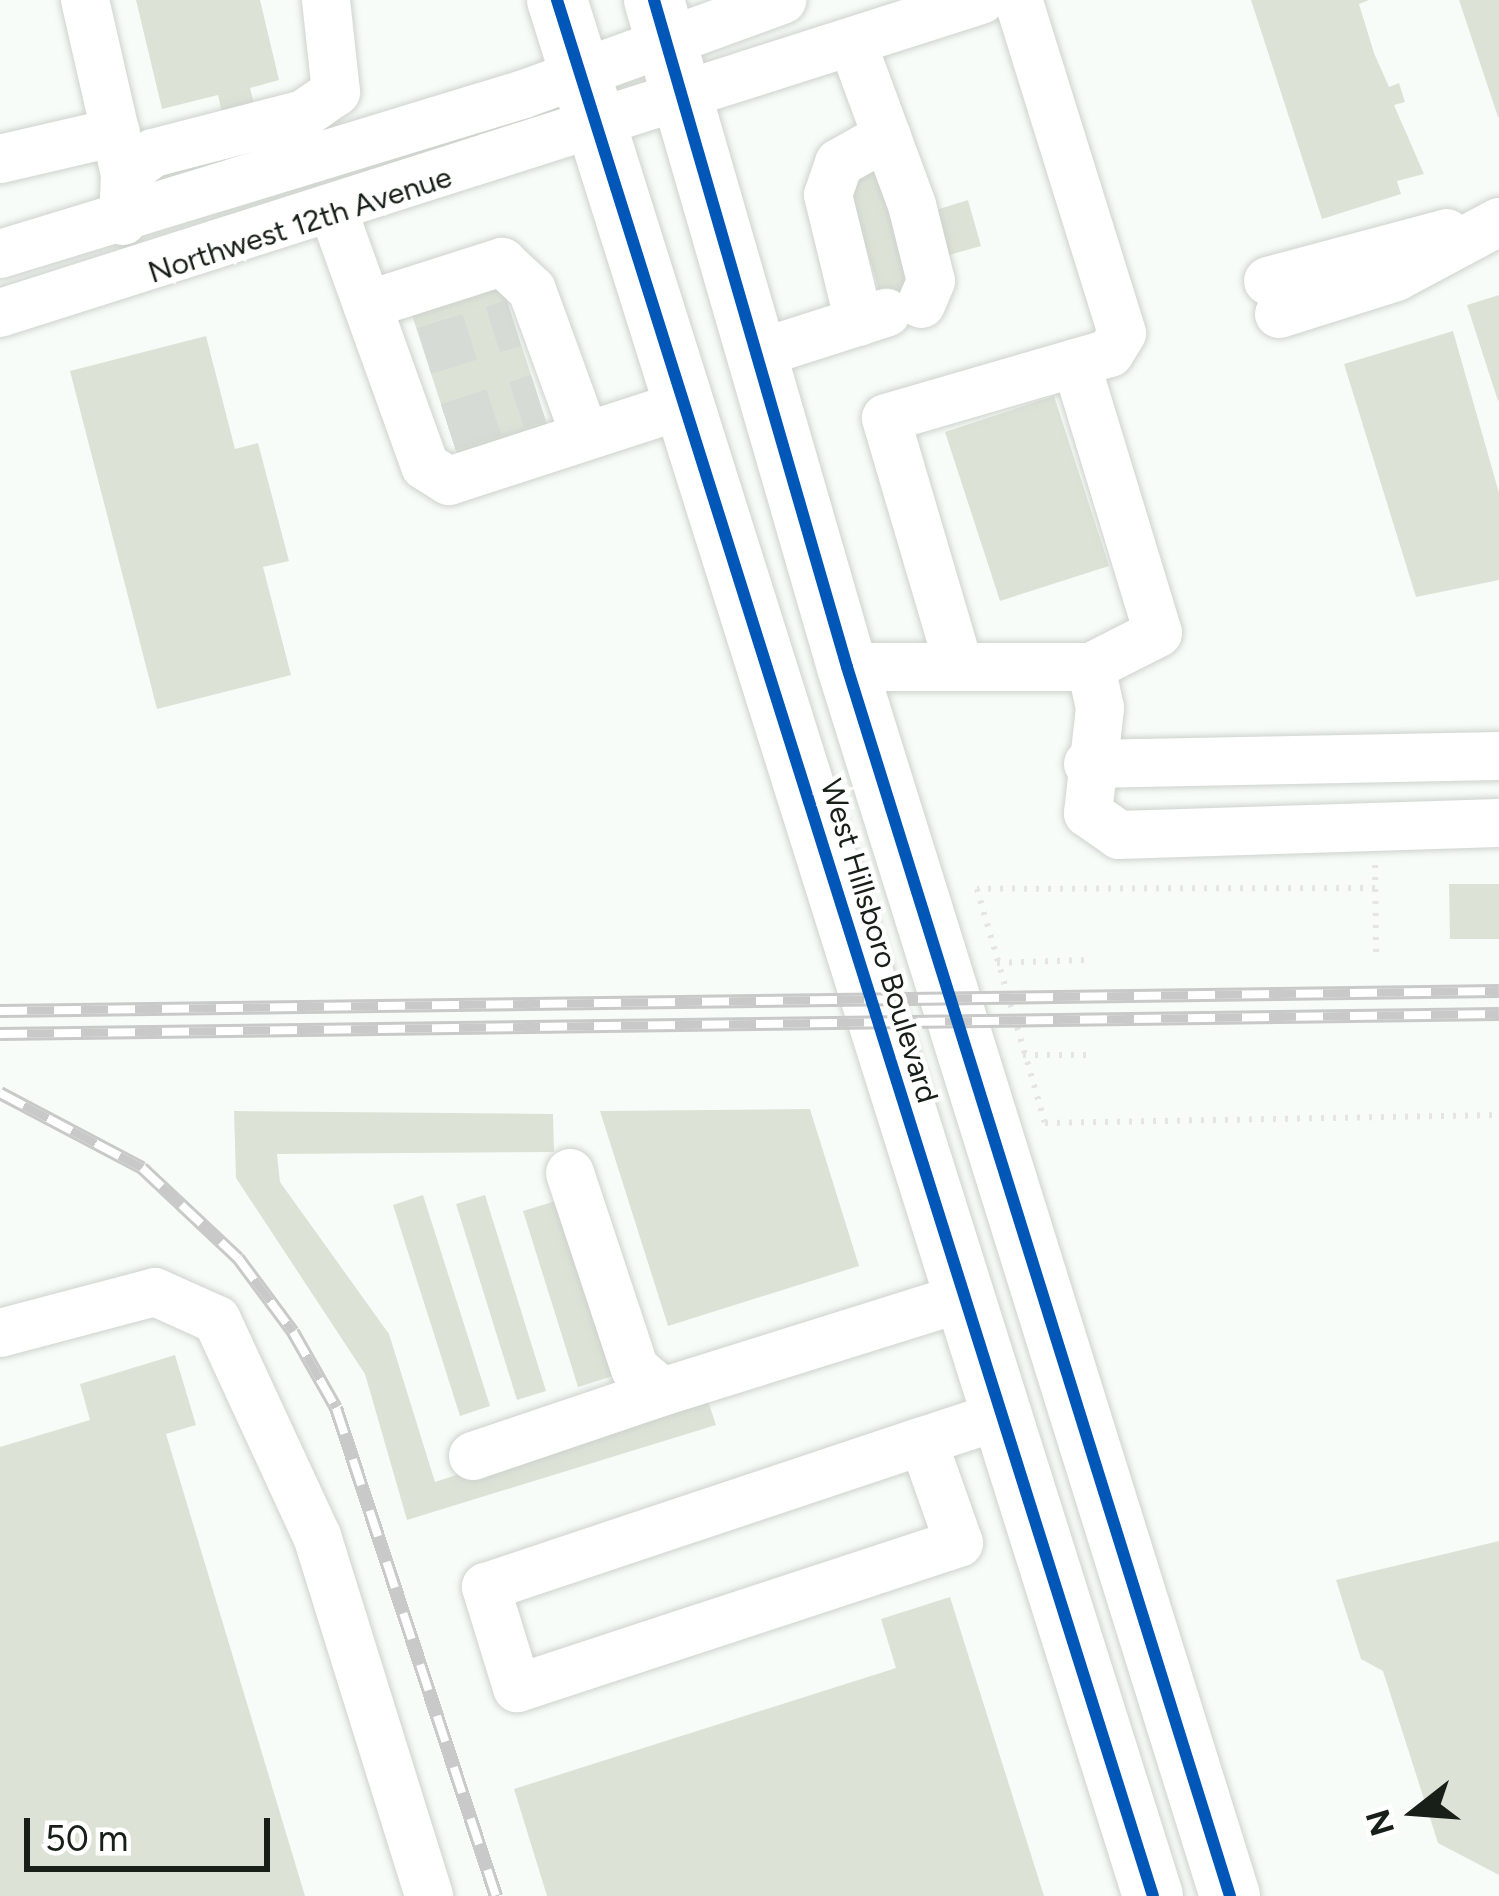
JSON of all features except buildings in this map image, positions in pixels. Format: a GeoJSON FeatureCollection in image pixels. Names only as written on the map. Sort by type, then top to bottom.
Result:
{"type":"FeatureCollection","features":[{"type":"Feature","properties":{"kind":"main road","name":"West Hillsboro Boulevard"},"geometry":{"type":"LineString","coordinates":[[556,0],[1154,1896]]}},
{"type":"Feature","properties":{"kind":"main road","name":"West Hillsboro Boulevard"},"geometry":{"type":"LineString","coordinates":[[660,20],[847,667],[1230,1896]]}},
{"type":"Feature","properties":{"kind":"main road"},"geometry":{"type":"LineString","coordinates":[[1002,1414],[1035,1420],[1065,1444],[1112,1521]]}},
{"type":"Feature","properties":{"kind":"street"},"geometry":{"type":"LineString","coordinates":[[85,0],[122,176]]}},
{"type":"Feature","properties":{"kind":"street"},"geometry":{"type":"LineString","coordinates":[[0,158],[122,176],[153,153],[304,114],[336,92],[326,0]]}},
{"type":"Feature","properties":{"kind":"street"},"geometry":{"type":"LineString","coordinates":[[588,101],[660,20],[782,0]]}},
{"type":"Feature","properties":{"kind":"street"},"geometry":{"type":"LineString","coordinates":[[588,101],[680,98],[981,0]]}},
{"type":"Feature","properties":{"kind":"street"},"geometry":{"type":"LineString","coordinates":[[958,663],[886,418],[1110,352],[1122,333],[1018,0]]}},
{"type":"Feature","properties":{"kind":"street"},"geometry":{"type":"LineString","coordinates":[[754,355],[888,313],[931,281],[887,136],[852,42]]}},
{"type":"Feature","properties":{"kind":"street","name":"Northwest 12th Avenue"},"geometry":{"type":"LineString","coordinates":[[0,254],[122,176],[588,101]]}},
{"type":"Feature","properties":{"kind":"street","name":"Northwest 12th Avenue"},"geometry":{"type":"LineString","coordinates":[[0,314],[334,214],[588,101]]}},
{"type":"Feature","properties":{"kind":"street"},"geometry":{"type":"LineString","coordinates":[[887,136],[838,163],[828,195],[888,313]]}},
{"type":"Feature","properties":{"kind":"street"},"geometry":{"type":"LineString","coordinates":[[334,214],[367,305],[406,356],[432,432],[425,466],[449,481],[686,404]]}},
{"type":"Feature","properties":{"kind":"street"},"geometry":{"type":"LineString","coordinates":[[1274,297],[1396,277],[1495,227]]}},
{"type":"Feature","properties":{"kind":"street"},"geometry":{"type":"LineString","coordinates":[[367,305],[502,262],[528,318],[553,393],[585,436]]}},
{"type":"Feature","properties":{"kind":"street"},"geometry":{"type":"LineString","coordinates":[[847,667],[958,663],[1091,667],[1158,634],[1076,363]]}},
{"type":"Feature","properties":{"kind":"street"},"geometry":{"type":"LineString","coordinates":[[1091,667],[1100,708],[1088,764],[1088,813],[1120,836],[1499,823]]}},
{"type":"Feature","properties":{"kind":"street"},"geometry":{"type":"LineString","coordinates":[[1088,764],[1499,756]]}},
{"type":"Feature","properties":{"kind":"street"},"geometry":{"type":"LineString","coordinates":[[1425,757],[1426,823]]}},
{"type":"Feature","properties":{"kind":"street"},"geometry":{"type":"LineString","coordinates":[[570,1173],[634,1369],[662,1392]]}},
{"type":"Feature","properties":{"kind":"street"},"geometry":{"type":"LineString","coordinates":[[0,1333],[155,1292],[217,1320],[316,1536],[429,1896]]}},
{"type":"Feature","properties":{"kind":"street"},"geometry":{"type":"LineString","coordinates":[[473,1456],[965,1297]]}},
{"type":"Feature","properties":{"kind":"street"},"geometry":{"type":"LineString","coordinates":[[923,1441],[958,1543],[517,1688],[486,1587],[1002,1414]]}},
{"type":"Feature","properties":{"kind":"path"},"geometry":{"type":"LineString","coordinates":[[1375,888],[977,889],[1045,1123],[1499,1115]]}},
{"type":"Feature","properties":{"kind":"path"},"geometry":{"type":"LineString","coordinates":[[974,963],[1089,960]]}},
{"type":"Feature","properties":{"kind":"path"},"geometry":{"type":"LineString","coordinates":[[1006,1058],[1091,1055]]}},
{"type":"Feature","properties":{"kind":"tunnel"},"geometry":{"type":"LineString","coordinates":[[424,351],[514,323]]}},
{"type":"Feature","properties":{"kind":"tunnel"},"geometry":{"type":"LineString","coordinates":[[448,427],[538,398]]}},
{"type":"Feature","properties":{"kind":"railway"},"geometry":{"type":"LineString","coordinates":[[0,1011],[1499,991]]}},
{"type":"Feature","properties":{"kind":"railway"},"geometry":{"type":"LineString","coordinates":[[0,1034],[1499,1014]]}},
{"type":"Feature","properties":{"kind":"railway"},"geometry":{"type":"LineString","coordinates":[[0,1093],[142,1168],[238,1258],[293,1332],[336,1408],[496,1896]]}},
{"type":"Feature","properties":{"kind":"cycle path"},"geometry":{"type":"LineString","coordinates":[[557,0],[1153,1896]]}},
{"type":"Feature","properties":{"kind":"cycle path"},"geometry":{"type":"LineString","coordinates":[[654,0],[847,667],[1230,1896]]}}]}
